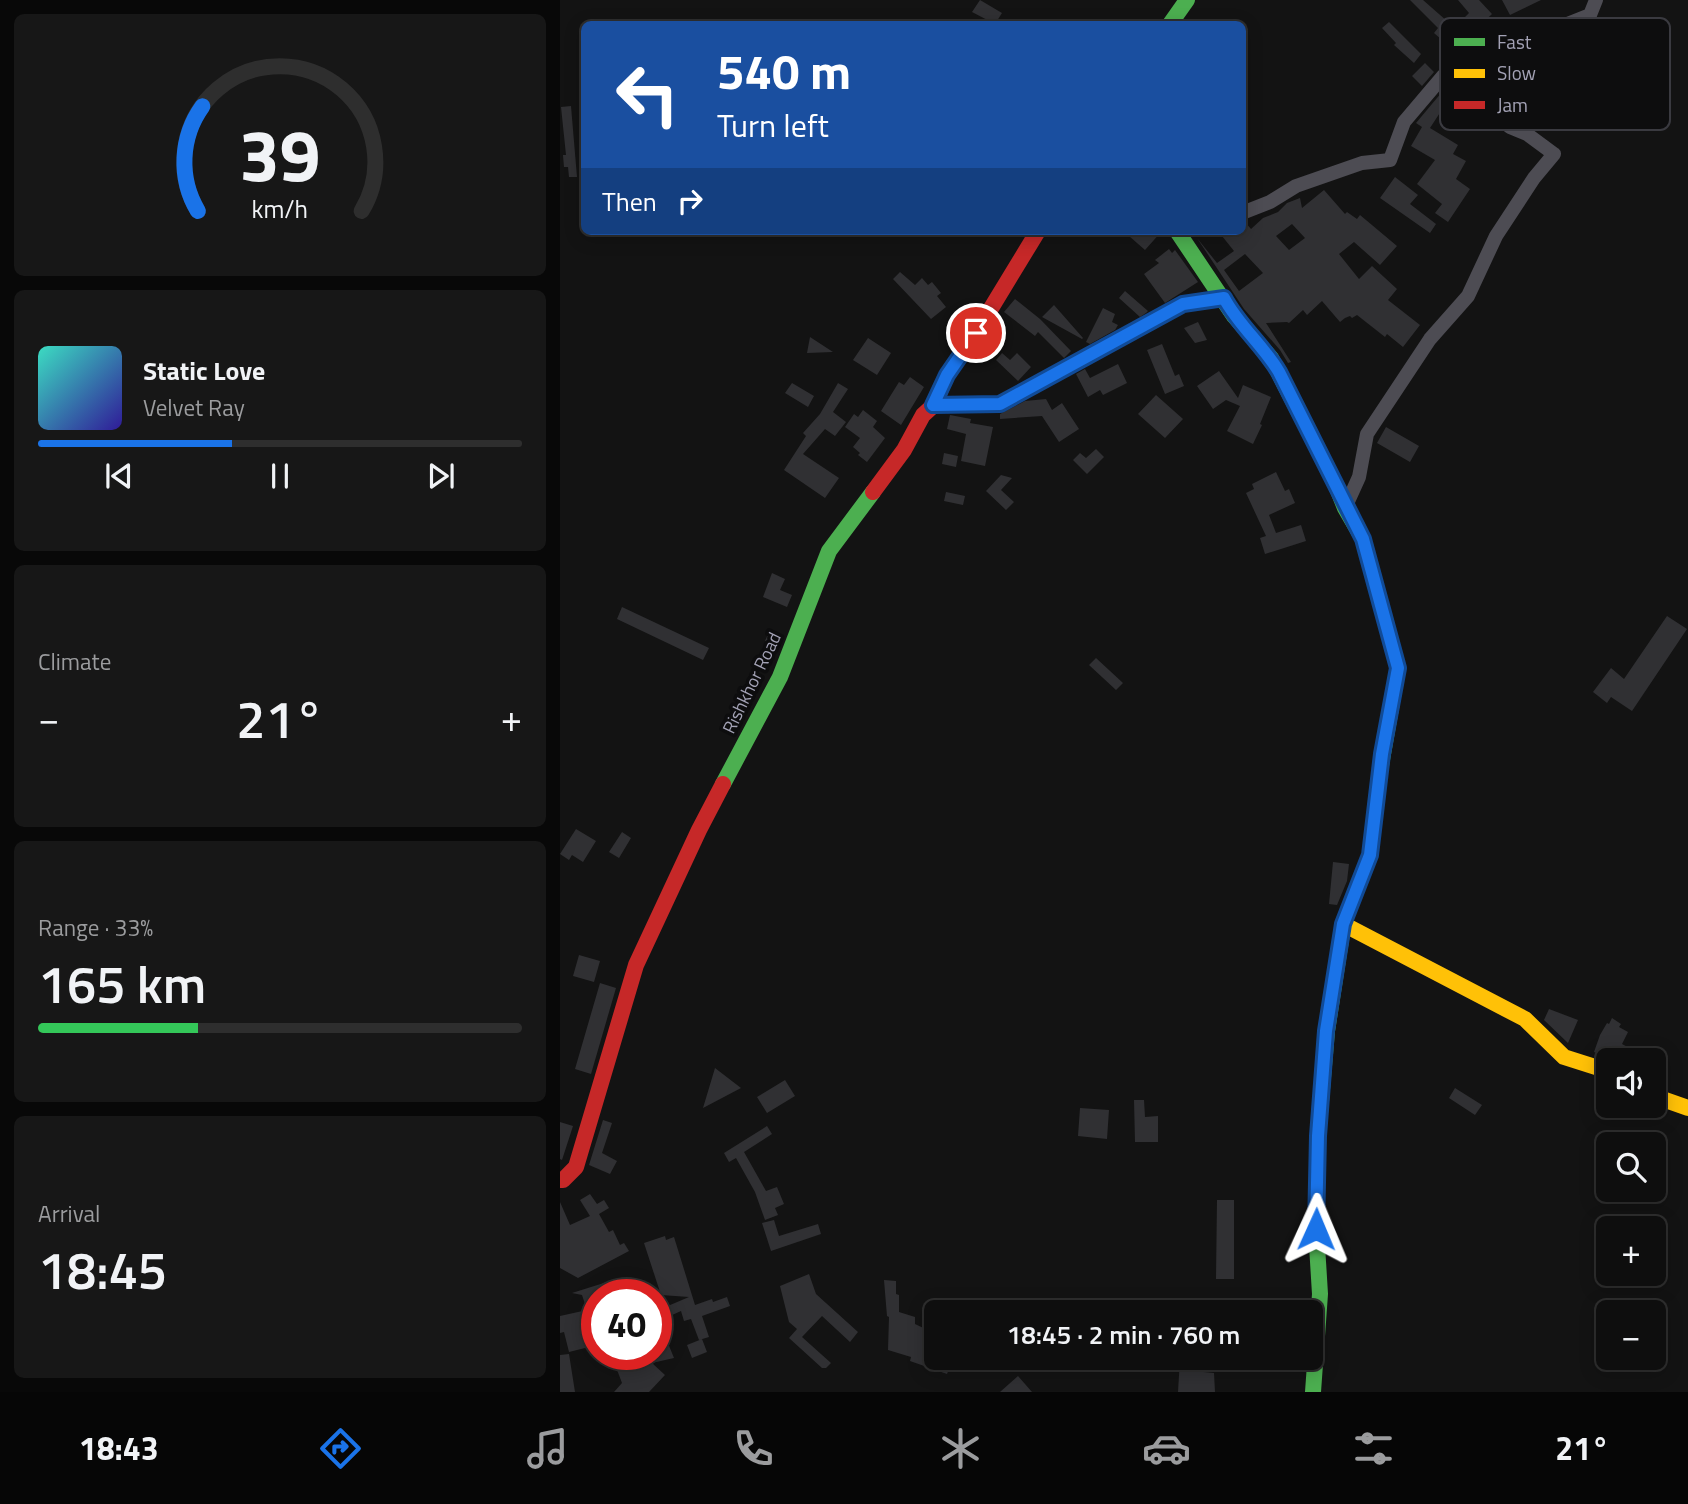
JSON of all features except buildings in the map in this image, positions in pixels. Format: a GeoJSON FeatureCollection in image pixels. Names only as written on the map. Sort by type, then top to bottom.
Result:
{"type":"FeatureCollection","features":[{"type":"Feature","properties":{"kind":"street"},"geometry":{"type":"LineString","coordinates":[[1172,21],[1187,0]]}},
{"type":"Feature","properties":{"kind":"street"},"geometry":{"type":"LineString","coordinates":[[1582,18],[1590,15],[1596,0]]}},
{"type":"Feature","properties":{"kind":"street"},"geometry":{"type":"LineString","coordinates":[[1246,211],[1270,202],[1296,186],[1362,163],[1390,160],[1404,122],[1440,80]]}},
{"type":"Feature","properties":{"kind":"street"},"geometry":{"type":"LineString","coordinates":[[1345,508],[1359,477],[1367,435],[1430,340],[1468,296],[1496,236],[1534,177],[1554,154],[1517,130]]}},
{"type":"Feature","properties":{"kind":"street","name":"Rishkhor Road"},"geometry":{"type":"LineString","coordinates":[[560,1180],[576,1167],[602,1088],[636,965],[699,830],[780,677],[829,551],[904,450],[923,415],[933,405],[947,375],[1036,235]]}},
{"type":"Feature","properties":{"kind":"street"},"geometry":{"type":"LineString","coordinates":[[1184,235],[1187,247],[1234,316],[1270,358],[1287,386],[1345,508],[1363,539],[1398,668],[1382,754],[1370,855],[1343,924],[1326,1031],[1318,1136],[1316,1229],[1320,1294],[1313,1392]]}},
{"type":"Feature","properties":{"kind":"street"},"geometry":{"type":"LineString","coordinates":[[933,405],[1000,404],[1183,304],[1224,298]]}},
{"type":"Feature","properties":{"kind":"street"},"geometry":{"type":"LineString","coordinates":[[1343,924],[1525,1020],[1564,1057],[1596,1068]]}},
{"type":"Feature","properties":{"kind":"street"},"geometry":{"type":"LineString","coordinates":[[1666,1100],[1688,1108]]}},
{"type":"Feature","properties":{"kind":"traffic: fast"},"geometry":{"type":"LineString","coordinates":[[1172,21],[1187,0]]}},
{"type":"Feature","properties":{"kind":"traffic: fast"},"geometry":{"type":"LineString","coordinates":[[1180,235],[1234,316],[1271,358],[1363,539],[1398,668],[1379,777]]}},
{"type":"Feature","properties":{"kind":"traffic: fast"},"geometry":{"type":"LineString","coordinates":[[723,784],[780,677],[829,551],[873,492]]}},
{"type":"Feature","properties":{"kind":"traffic: fast"},"geometry":{"type":"LineString","coordinates":[[1313,1392],[1320,1294],[1316,1229],[1318,1136],[1327,1031],[1343,927]]}},
{"type":"Feature","properties":{"kind":"traffic: slow"},"geometry":{"type":"LineString","coordinates":[[1343,927],[1343,924],[1525,1019],[1564,1057],[1596,1067]]}},
{"type":"Feature","properties":{"kind":"traffic: slow"},"geometry":{"type":"LineString","coordinates":[[1666,1100],[1688,1108]]}},
{"type":"Feature","properties":{"kind":"traffic: jam"},"geometry":{"type":"LineString","coordinates":[[873,492],[904,450],[923,415],[934,405],[947,375],[1036,235]]}},
{"type":"Feature","properties":{"kind":"traffic: jam"},"geometry":{"type":"LineString","coordinates":[[1343,924],[1370,855],[1379,777]]}},
{"type":"Feature","properties":{"kind":"traffic: jam"},"geometry":{"type":"LineString","coordinates":[[560,1180],[576,1167],[636,965],[723,784]]}},
{"type":"Feature","properties":{"kind":"route"},"geometry":{"type":"LineString","coordinates":[[976,333],[947,375],[933,405],[1000,404],[1183,304],[1224,298],[1234,316],[1279,372],[1345,508],[1363,539],[1398,668],[1382,754],[1370,855],[1343,924],[1326,1031],[1318,1136],[1316,1229]]}}]}
